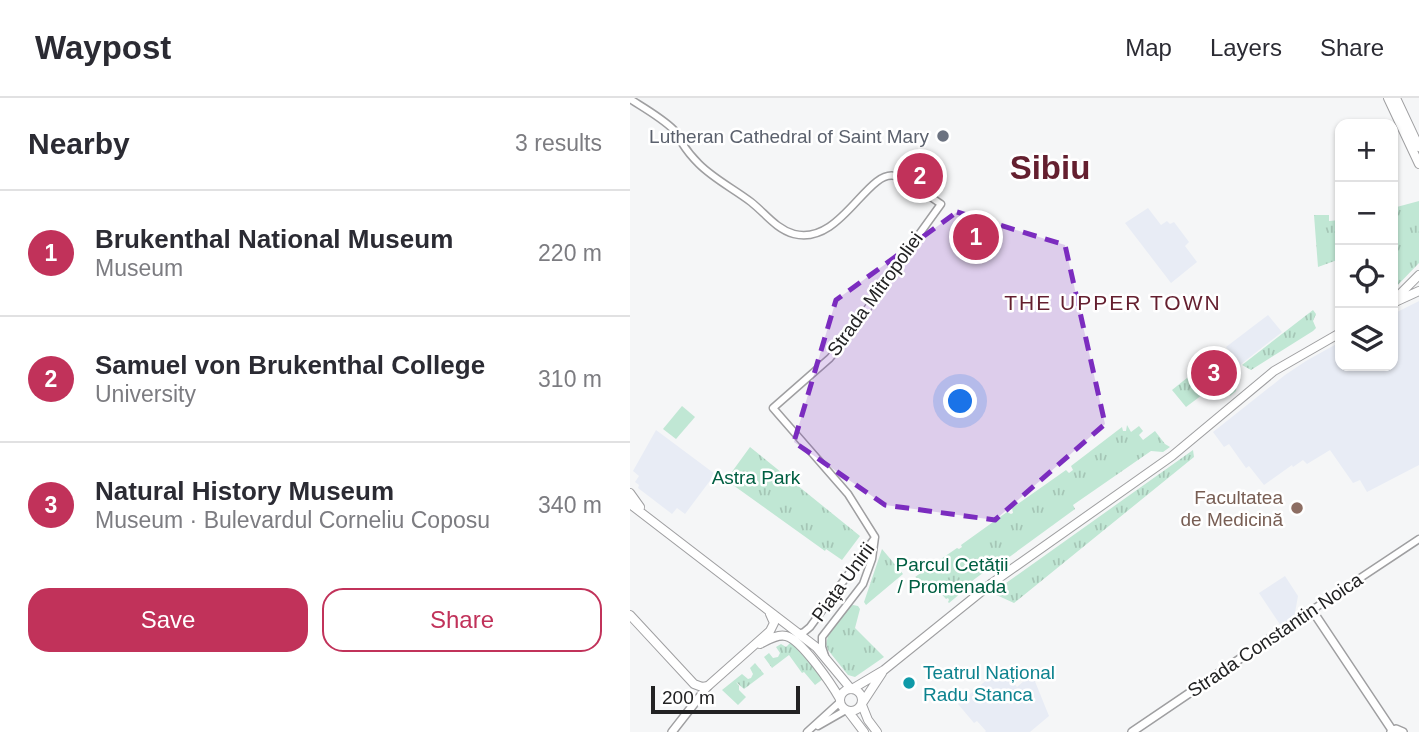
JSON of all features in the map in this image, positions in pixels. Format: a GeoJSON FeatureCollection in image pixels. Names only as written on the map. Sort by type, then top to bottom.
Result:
{"type":"FeatureCollection","features":[{"type":"Feature","properties":{"kind":"main road"},"geometry":{"type":"LineString","coordinates":[[1388,98],[1419,164]]}},
{"type":"Feature","properties":{"kind":"main road"},"geometry":{"type":"LineString","coordinates":[[1396,98],[1419,147]]}},
{"type":"Feature","properties":{"kind":"main road"},"geometry":{"type":"LineString","coordinates":[[1398,297],[1419,275]]}},
{"type":"Feature","properties":{"kind":"main road"},"geometry":{"type":"LineString","coordinates":[[1398,300],[1419,291]]}},
{"type":"Feature","properties":{"kind":"main road"},"geometry":{"type":"LineString","coordinates":[[840,700],[844,692],[884,670],[992,583],[1172,456],[1252,387],[1335,335]]}},
{"type":"Feature","properties":{"kind":"main road"},"geometry":{"type":"LineString","coordinates":[[630,493],[649,517]]}},
{"type":"Feature","properties":{"kind":"main road"},"geometry":{"type":"LineString","coordinates":[[630,504],[799,634]]}},
{"type":"Feature","properties":{"kind":"main road"},"geometry":{"type":"LineString","coordinates":[[1312,610],[1392,731],[1398,729],[1403,732]]}},
{"type":"Feature","properties":{"kind":"main road","name":"Strada Constantin Noica"},"geometry":{"type":"LineString","coordinates":[[1132,732],[1312,610]]}},
{"type":"Feature","properties":{"kind":"main road"},"geometry":{"type":"LineString","coordinates":[[672,732],[708,686],[773,626],[769,612]]}},
{"type":"Feature","properties":{"kind":"main road"},"geometry":{"type":"LineString","coordinates":[[630,615],[694,684],[708,686]]}},
{"type":"Feature","properties":{"kind":"main road","name":"Piața Unirii"},"geometry":{"type":"LineString","coordinates":[[799,634],[825,656],[852,689],[860,693],[869,720],[877,732]]}},
{"type":"Feature","properties":{"kind":"main road"},"geometry":{"type":"LineString","coordinates":[[748,651],[776,636],[791,637],[813,660],[864,732]]}},
{"type":"Feature","properties":{"kind":"main road"},"geometry":{"type":"LineString","coordinates":[[833,666],[852,681],[875,675]]}},
{"type":"Feature","properties":{"kind":"main road"},"geometry":{"type":"LineString","coordinates":[[847,711],[856,711],[884,670]]}},
{"type":"Feature","properties":{"kind":"street","name":"Strada Mitropoliei"},"geometry":{"type":"LineString","coordinates":[[630,99],[675,131],[685,148],[705,169],[756,206],[779,228],[795,234],[817,234],[830,226],[886,176],[899,177],[941,204],[858,324],[830,358],[773,408],[848,494],[875,537]]}},
{"type":"Feature","properties":{"kind":"street","name":"Piața Unirii"},"geometry":{"type":"LineString","coordinates":[[799,634],[809,628],[875,537]]}},
{"type":"Feature","properties":{"kind":"street","name":"Piața Unirii"},"geometry":{"type":"LineString","coordinates":[[825,656],[822,637],[859,589],[872,559],[875,537]]}},
{"type":"Feature","properties":{"kind":"street","name":"Strada Constantin Noica"},"geometry":{"type":"LineString","coordinates":[[1312,610],[1419,539]]}},
{"type":"Feature","properties":{"kind":"street"},"geometry":{"type":"LineString","coordinates":[[862,556],[867,555],[872,559]]}},
{"type":"Feature","properties":{"kind":"street"},"geometry":{"type":"LineString","coordinates":[[809,628],[813,635],[822,637]]}},
{"type":"Feature","properties":{"kind":"street"},"geometry":{"type":"LineString","coordinates":[[809,731],[840,700]]}},
{"type":"Feature","properties":{"kind":"street"},"geometry":{"type":"LineString","coordinates":[[809,731],[847,711]]}},
{"type":"Feature","properties":{"kind":"highlighted area"},"geometry":{"type":"Polygon","coordinates":[[[957,212],[1065,245],[1105,424],[995,520],[885,505],[794,442],[836,300],[957,212]]]}},
{"type":"Feature","properties":{"kind":"shaded area"},"geometry":{"type":"Polygon","coordinates":[[[1148,208],[1161,225],[1167,221],[1170,224],[1174,222],[1189,242],[1185,246],[1197,262],[1171,283],[1125,223],[1148,208]]]}},
{"type":"Feature","properties":{"kind":"shaded area"},"geometry":{"type":"Polygon","coordinates":[[[1419,301],[1419,465],[1367,492],[1360,480],[1353,483],[1330,450],[1307,464],[1303,460],[1293,467],[1292,465],[1264,485],[1249,466],[1246,468],[1229,444],[1224,447],[1213,432],[1285,375],[1335,345],[1335,371],[1398,371],[1398,312],[1419,301]]]}},
{"type":"Feature","properties":{"kind":"shaded area"},"geometry":{"type":"Polygon","coordinates":[[[1268,315],[1282,332],[1240,365],[1226,347],[1268,315]]]}},
{"type":"Feature","properties":{"kind":"shaded area"},"geometry":{"type":"Polygon","coordinates":[[[656,430],[715,474],[685,514],[677,508],[672,514],[638,488],[639,485],[635,482],[639,476],[633,471],[656,430]]]}},
{"type":"Feature","properties":{"kind":"shaded area"},"geometry":{"type":"Polygon","coordinates":[[[1285,576],[1298,596],[1294,618],[1281,626],[1259,593],[1285,576]]]}},
{"type":"Feature","properties":{"kind":"shaded area"},"geometry":{"type":"Polygon","coordinates":[[[1001,668],[1017,687],[1032,674],[1049,716],[1030,732],[985,732],[958,704],[1001,668]]]}},
{"type":"Feature","properties":{"kind":"green space"},"geometry":{"type":"Polygon","coordinates":[[[1419,201],[1419,263],[1398,285],[1398,245],[1398,207],[1419,201]]]}},
{"type":"Feature","properties":{"kind":"green space"},"geometry":{"type":"Polygon","coordinates":[[[1314,215],[1329,215],[1329,221],[1335,220],[1335,261],[1318,267],[1314,215]]]}},
{"type":"Feature","properties":{"kind":"green space"},"geometry":{"type":"Polygon","coordinates":[[[1313,310],[1316,314],[1313,321],[1316,328],[1313,331],[1251,370],[1242,365],[1313,310]]]}},
{"type":"Feature","properties":{"kind":"green space"},"geometry":{"type":"Polygon","coordinates":[[[1218,353],[1234,375],[1236,391],[1230,396],[1227,392],[1210,389],[1186,407],[1172,390],[1218,353]]]}},
{"type":"Feature","properties":{"kind":"green space"},"geometry":{"type":"Polygon","coordinates":[[[682,406],[695,417],[676,439],[663,429],[682,406]]]}},
{"type":"Feature","properties":{"kind":"green space","name":"Parcul Cetății / Promenada"},"geometry":{"type":"Polygon","coordinates":[[[1127,425],[1131,432],[1139,426],[1143,431],[1139,435],[1143,440],[1155,431],[1170,447],[1163,452],[1151,451],[1073,505],[1075,509],[972,581],[973,583],[949,603],[948,598],[936,588],[932,594],[929,588],[915,577],[962,547],[961,545],[1007,512],[1013,513],[1012,508],[1066,470],[1069,473],[1073,470],[1071,466],[1122,427],[1123,431],[1126,431],[1127,425]]]}},
{"type":"Feature","properties":{"kind":"green space","name":"Astra Park"},"geometry":{"type":"Polygon","coordinates":[[[750,447],[860,536],[842,560],[826,549],[825,551],[726,480],[750,447]]]}},
{"type":"Feature","properties":{"kind":"green space"},"geometry":{"type":"Polygon","coordinates":[[[1193,450],[1194,457],[1014,603],[992,593],[1193,450]]]}},
{"type":"Feature","properties":{"kind":"green space"},"geometry":{"type":"Polygon","coordinates":[[[882,549],[903,574],[866,605],[864,602],[882,549]]]}},
{"type":"Feature","properties":{"kind":"green space"},"geometry":{"type":"Polygon","coordinates":[[[853,605],[860,609],[855,628],[884,657],[855,677],[848,675],[826,644],[828,636],[853,605]]]}},
{"type":"Feature","properties":{"kind":"green space"},"geometry":{"type":"Polygon","coordinates":[[[792,641],[823,679],[815,685],[789,655],[772,668],[764,657],[769,653],[773,658],[778,657],[780,653],[776,647],[781,644],[786,647],[792,641]]]}},
{"type":"Feature","properties":{"kind":"green space"},"geometry":{"type":"Polygon","coordinates":[[[755,663],[764,674],[744,689],[736,682],[746,697],[738,705],[722,690],[742,674],[748,679],[751,678],[753,674],[750,668],[755,663]]]}},
{"type":"Feature","properties":{"kind":"place","name":"Lutheran Cathedral of Saint Mary"},"geometry":{"type":"Point","coordinates":[943,136]}},
{"type":"Feature","properties":{"kind":"place","name":"Samuel von Brukenthal College"},"geometry":{"type":"Point","coordinates":[920,176]}},
{"type":"Feature","properties":{"kind":"place","name":"Brukenthal National Museum"},"geometry":{"type":"Point","coordinates":[976,237]}},
{"type":"Feature","properties":{"kind":"place","name":"Natural History Museum"},"geometry":{"type":"Point","coordinates":[1214,373]}},
{"type":"Feature","properties":{"kind":"place","name":"Facultatea de Medicină"},"geometry":{"type":"Point","coordinates":[1297,508]}},
{"type":"Feature","properties":{"kind":"place","name":"Teatrul Național Radu Stanca"},"geometry":{"type":"Point","coordinates":[909,683]}},
{"type":"Feature","properties":{"kind":"district","name":"Sibiu"},"geometry":{"type":"Point","coordinates":[1050,167]}},
{"type":"Feature","properties":{"kind":"district","name":"THE UPPER TOWN"},"geometry":{"type":"Point","coordinates":[1113,302]}}]}
